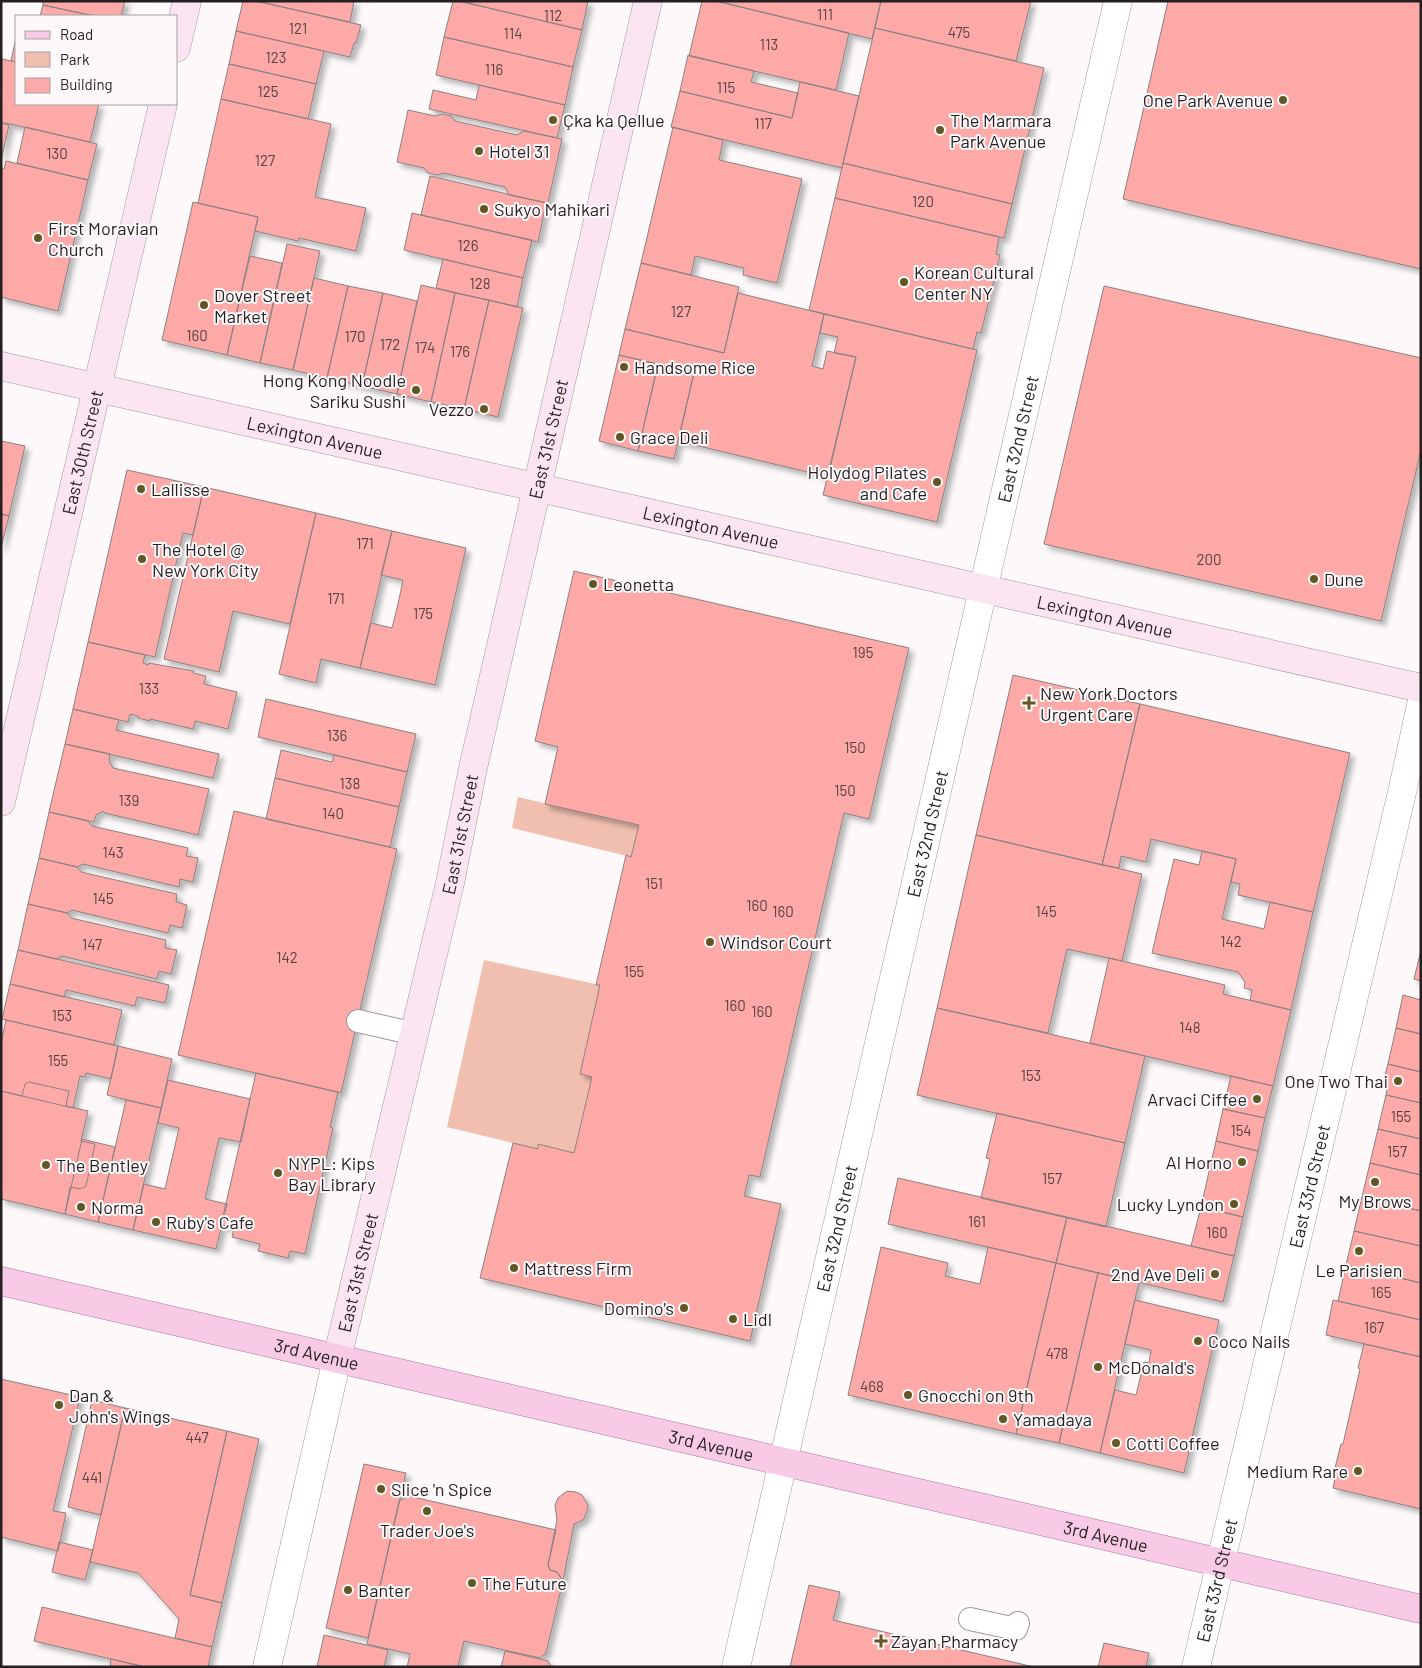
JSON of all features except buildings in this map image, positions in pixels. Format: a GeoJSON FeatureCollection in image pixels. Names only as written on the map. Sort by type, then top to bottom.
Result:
{"type":"FeatureCollection","features":[{"type":"Feature","properties":{"kind":"main road","name":"3rd Avenue"},"geometry":{"type":"LineString","coordinates":[[1,1281],[1421,1609]]}},
{"type":"Feature","properties":{"kind":"street"},"geometry":{"type":"LineString","coordinates":[[178,39],[187,1]]}},
{"type":"Feature","properties":{"kind":"street","name":"East 31st Street"},"geometry":{"type":"LineString","coordinates":[[267,1667],[337,1359],[448,892],[473,768],[648,1]]}},
{"type":"Feature","properties":{"kind":"street","name":"East 32nd Street"},"geometry":{"type":"LineString","coordinates":[[736,1667],[1118,1]]}},
{"type":"Feature","properties":{"kind":"street","name":"East 30th Street"},"geometry":{"type":"LineString","coordinates":[[1,802],[163,105]]}},
{"type":"Feature","properties":{"kind":"street","name":"Lexington Avenue"},"geometry":{"type":"LineString","coordinates":[[1,366],[1421,688]]}},
{"type":"Feature","properties":{"kind":"street","name":"East 33rd Street"},"geometry":{"type":"LineString","coordinates":[[1196,1667],[1421,705]]}},
{"type":"Feature","properties":{"kind":"lane"},"geometry":{"type":"LineString","coordinates":[[358,1021],[415,1034]]}},
{"type":"Feature","properties":{"kind":"lane"},"geometry":{"type":"LineString","coordinates":[[970,1619],[1016,1629],[1018,1623]]}},
{"type":"Feature","properties":{"kind":"green space"},"geometry":{"type":"Polygon","coordinates":[[[518,797],[639,825],[631,857],[512,828],[518,797]]]}},
{"type":"Feature","properties":{"kind":"green space"},"geometry":{"type":"Polygon","coordinates":[[[484,960],[600,985],[580,1073],[592,1077],[574,1153],[539,1144],[538,1149],[447,1127],[484,960]]]}},
{"type":"Feature","properties":{"kind":"place","name":"One Park Avenue"},"geometry":{"type":"Point","coordinates":[1283,100]}},
{"type":"Feature","properties":{"kind":"place","name":"Çka ka Qellue"},"geometry":{"type":"Point","coordinates":[553,120]}},
{"type":"Feature","properties":{"kind":"place","name":"The Marmara Park Avenue"},"geometry":{"type":"Point","coordinates":[940,130]}},
{"type":"Feature","properties":{"kind":"place","name":"Hotel 31"},"geometry":{"type":"Point","coordinates":[479,151]}},
{"type":"Feature","properties":{"kind":"place","name":"Sukyo Mahikari"},"geometry":{"type":"Point","coordinates":[484,209]}},
{"type":"Feature","properties":{"kind":"place","name":"First Moravian Church"},"geometry":{"type":"Point","coordinates":[38,238]}},
{"type":"Feature","properties":{"kind":"place","name":"Korean Cultural Center NY"},"geometry":{"type":"Point","coordinates":[904,282]}},
{"type":"Feature","properties":{"kind":"place","name":"Dover Street Market"},"geometry":{"type":"Point","coordinates":[204,305]}},
{"type":"Feature","properties":{"kind":"place","name":"Handsome Rice"},"geometry":{"type":"Point","coordinates":[624,367]}},
{"type":"Feature","properties":{"kind":"place","name":"Hong Kong Noodle Sariku Sushi"},"geometry":{"type":"Point","coordinates":[416,390]}},
{"type":"Feature","properties":{"kind":"place","name":"Vezzo"},"geometry":{"type":"Point","coordinates":[484,409]}},
{"type":"Feature","properties":{"kind":"place","name":"Grace Deli"},"geometry":{"type":"Point","coordinates":[620,437]}},
{"type":"Feature","properties":{"kind":"place","name":"Holydog Pilates and Cafe"},"geometry":{"type":"Point","coordinates":[937,482]}},
{"type":"Feature","properties":{"kind":"place","name":"Lallisse"},"geometry":{"type":"Point","coordinates":[141,489]}},
{"type":"Feature","properties":{"kind":"place","name":"The Hotel @ New York City"},"geometry":{"type":"Point","coordinates":[142,559]}},
{"type":"Feature","properties":{"kind":"place","name":"Dune"},"geometry":{"type":"Point","coordinates":[1314,579]}},
{"type":"Feature","properties":{"kind":"place","name":"Leonetta"},"geometry":{"type":"Point","coordinates":[593,584]}},
{"type":"Feature","properties":{"kind":"place","name":"New York Doctors Urgent Care"},"geometry":{"type":"Point","coordinates":[1029,703]}},
{"type":"Feature","properties":{"kind":"place","name":"Windsor Court"},"geometry":{"type":"Point","coordinates":[710,942]}},
{"type":"Feature","properties":{"kind":"place","name":"One Two Thai"},"geometry":{"type":"Point","coordinates":[1398,1081]}},
{"type":"Feature","properties":{"kind":"place","name":"Arvaci Ciffee"},"geometry":{"type":"Point","coordinates":[1257,1099]}},
{"type":"Feature","properties":{"kind":"place","name":"Al Horno"},"geometry":{"type":"Point","coordinates":[1242,1162]}},
{"type":"Feature","properties":{"kind":"place","name":"The Bentley"},"geometry":{"type":"Point","coordinates":[46,1165]}},
{"type":"Feature","properties":{"kind":"place","name":"NYPL: Kips Bay Library"},"geometry":{"type":"Point","coordinates":[278,1173]}},
{"type":"Feature","properties":{"kind":"place","name":"My Brows"},"geometry":{"type":"Point","coordinates":[1375,1182]}},
{"type":"Feature","properties":{"kind":"place","name":"Lucky Lyndon"},"geometry":{"type":"Point","coordinates":[1234,1204]}},
{"type":"Feature","properties":{"kind":"place","name":"Norma"},"geometry":{"type":"Point","coordinates":[81,1207]}},
{"type":"Feature","properties":{"kind":"place","name":"Ruby's Cafe"},"geometry":{"type":"Point","coordinates":[156,1222]}},
{"type":"Feature","properties":{"kind":"place","name":"Le Parisien"},"geometry":{"type":"Point","coordinates":[1359,1251]}},
{"type":"Feature","properties":{"kind":"place","name":"Mattress Firm"},"geometry":{"type":"Point","coordinates":[514,1268]}},
{"type":"Feature","properties":{"kind":"place","name":"2nd Ave Deli"},"geometry":{"type":"Point","coordinates":[1215,1274]}},
{"type":"Feature","properties":{"kind":"place","name":"Domino's"},"geometry":{"type":"Point","coordinates":[684,1308]}},
{"type":"Feature","properties":{"kind":"place","name":"Lidl"},"geometry":{"type":"Point","coordinates":[733,1319]}},
{"type":"Feature","properties":{"kind":"place","name":"Coco Nails"},"geometry":{"type":"Point","coordinates":[1198,1341]}},
{"type":"Feature","properties":{"kind":"place","name":"McDonald's"},"geometry":{"type":"Point","coordinates":[1098,1367]}},
{"type":"Feature","properties":{"kind":"place","name":"Gnocchi on 9th"},"geometry":{"type":"Point","coordinates":[908,1395]}},
{"type":"Feature","properties":{"kind":"place","name":"Dan & John's Wings"},"geometry":{"type":"Point","coordinates":[59,1405]}},
{"type":"Feature","properties":{"kind":"place","name":"Yamadaya"},"geometry":{"type":"Point","coordinates":[1003,1419]}},
{"type":"Feature","properties":{"kind":"place","name":"Cotti Coffee"},"geometry":{"type":"Point","coordinates":[1116,1443]}},
{"type":"Feature","properties":{"kind":"place","name":"Medium Rare"},"geometry":{"type":"Point","coordinates":[1358,1471]}},
{"type":"Feature","properties":{"kind":"place","name":"Slice 'n Spice"},"geometry":{"type":"Point","coordinates":[381,1489]}},
{"type":"Feature","properties":{"kind":"place","name":"Trader Joe's"},"geometry":{"type":"Point","coordinates":[427,1511]}},
{"type":"Feature","properties":{"kind":"place","name":"The Future"},"geometry":{"type":"Point","coordinates":[472,1583]}},
{"type":"Feature","properties":{"kind":"place","name":"Banter"},"geometry":{"type":"Point","coordinates":[348,1590]}},
{"type":"Feature","properties":{"kind":"place","name":"Zayan Pharmacy"},"geometry":{"type":"Point","coordinates":[881,1641]}}]}
